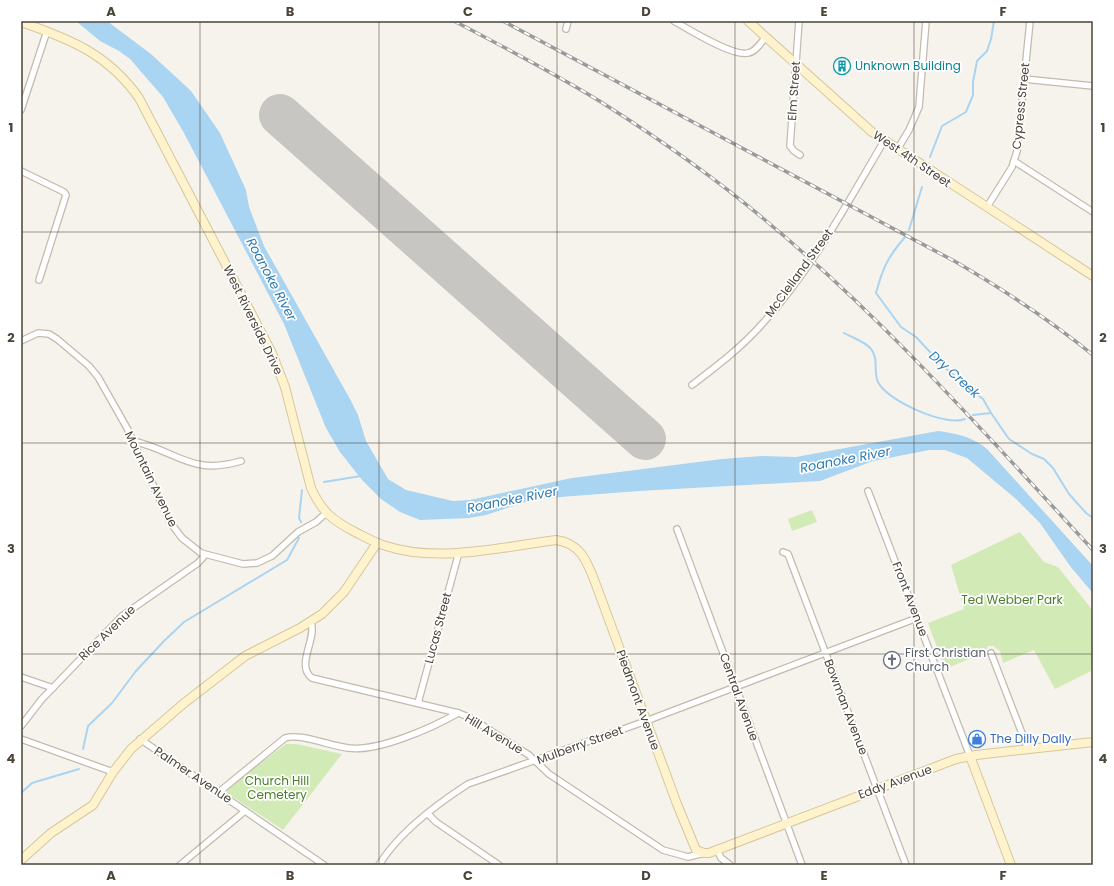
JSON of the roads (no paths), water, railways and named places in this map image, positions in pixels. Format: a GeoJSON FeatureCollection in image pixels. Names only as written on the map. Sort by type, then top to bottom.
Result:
{"type":"FeatureCollection","features":[{"type":"Feature","properties":{"kind":"street"},"geometry":{"type":"LineString","coordinates":[[566,29],[568,21]]}},
{"type":"Feature","properties":{"kind":"street"},"geometry":{"type":"LineString","coordinates":[[674,21],[724,48],[744,54],[752,52],[766,37]]}},
{"type":"Feature","properties":{"kind":"street","name":"West 4th Street"},"geometry":{"type":"LineString","coordinates":[[748,21],[796,62],[854,118],[884,141],[1093,276]]}},
{"type":"Feature","properties":{"kind":"street","name":"Elm Street"},"geometry":{"type":"LineString","coordinates":[[799,21],[790,146],[800,155]]}},
{"type":"Feature","properties":{"kind":"street"},"geometry":{"type":"LineString","coordinates":[[897,150],[909,130],[919,107],[926,21]]}},
{"type":"Feature","properties":{"kind":"street","name":"Cypress Street"},"geometry":{"type":"LineString","coordinates":[[987,207],[1014,161],[1018,142],[1030,21]]}},
{"type":"Feature","properties":{"kind":"street","name":"West Riverside Drive"},"geometry":{"type":"LineString","coordinates":[[21,22],[80,45],[110,66],[130,86],[141,102],[272,353],[284,387],[311,488],[318,503],[326,513],[344,526],[376,543],[405,550],[459,552],[556,540],[572,545]]}},
{"type":"Feature","properties":{"kind":"street"},"geometry":{"type":"LineString","coordinates":[[21,110],[47,31]]}},
{"type":"Feature","properties":{"kind":"street"},"geometry":{"type":"LineString","coordinates":[[1024,79],[1093,86]]}},
{"type":"Feature","properties":{"kind":"street","name":"McClelland Street"},"geometry":{"type":"LineString","coordinates":[[692,385],[730,356],[776,308],[822,243],[884,141]]}},
{"type":"Feature","properties":{"kind":"street"},"geometry":{"type":"LineString","coordinates":[[1014,161],[1093,212]]}},
{"type":"Feature","properties":{"kind":"street"},"geometry":{"type":"LineString","coordinates":[[21,172],[64,192],[66,195],[39,280]]}},
{"type":"Feature","properties":{"kind":"street","name":"Mountain Avenue"},"geometry":{"type":"LineString","coordinates":[[21,341],[38,333],[49,334],[89,366],[106,388],[173,526],[192,547],[205,555],[243,564],[264,560],[277,552],[298,532],[316,522],[326,513]]}},
{"type":"Feature","properties":{"kind":"street"},"geometry":{"type":"LineString","coordinates":[[133,441],[203,466],[217,466],[241,461]]}},
{"type":"Feature","properties":{"kind":"street","name":"Front Avenue"},"geometry":{"type":"LineString","coordinates":[[868,491],[1011,865]]}},
{"type":"Feature","properties":{"kind":"street","name":"Central Avenue"},"geometry":{"type":"LineString","coordinates":[[677,529],[802,865]]}},
{"type":"Feature","properties":{"kind":"street"},"geometry":{"type":"LineString","coordinates":[[21,860],[51,833],[93,805],[113,772],[140,739],[245,656],[310,622],[322,614],[344,592],[376,543]]}},
{"type":"Feature","properties":{"kind":"street","name":"Piedmont Avenue"},"geometry":{"type":"LineString","coordinates":[[572,545],[583,555],[595,582],[693,846],[704,853]]}},
{"type":"Feature","properties":{"kind":"street","name":"Lucas Street"},"geometry":{"type":"LineString","coordinates":[[418,703],[459,552]]}},
{"type":"Feature","properties":{"kind":"street","name":"Bowman Avenue"},"geometry":{"type":"LineString","coordinates":[[783,552],[788,554],[906,865]]}},
{"type":"Feature","properties":{"kind":"street","name":"Rice Avenue"},"geometry":{"type":"LineString","coordinates":[[21,726],[53,688],[122,616],[198,563],[205,555]]}},
{"type":"Feature","properties":{"kind":"street","name":"Mulberry Street"},"geometry":{"type":"LineString","coordinates":[[379,865],[394,843],[428,814],[468,784],[496,772],[535,761],[646,721],[917,618]]}},
{"type":"Feature","properties":{"kind":"street","name":"Hill Avenue"},"geometry":{"type":"LineString","coordinates":[[310,622],[312,632],[306,670],[312,678],[458,712],[480,723],[535,761],[556,778],[663,850],[688,857],[704,853]]}},
{"type":"Feature","properties":{"kind":"street"},"geometry":{"type":"LineString","coordinates":[[991,653],[1028,749]]}},
{"type":"Feature","properties":{"kind":"street"},"geometry":{"type":"LineString","coordinates":[[21,677],[53,688]]}},
{"type":"Feature","properties":{"kind":"street"},"geometry":{"type":"LineString","coordinates":[[219,792],[285,738],[294,736],[348,748],[364,748],[378,745],[434,726],[458,712]]}},
{"type":"Feature","properties":{"kind":"street"},"geometry":{"type":"LineString","coordinates":[[21,739],[113,772]]}},
{"type":"Feature","properties":{"kind":"street","name":"Palmer Avenue"},"geometry":{"type":"LineString","coordinates":[[140,739],[324,865]]}},
{"type":"Feature","properties":{"kind":"street","name":"Eddy Avenue"},"geometry":{"type":"LineString","coordinates":[[704,853],[717,850],[877,788],[970,756],[1093,742]]}},
{"type":"Feature","properties":{"kind":"street"},"geometry":{"type":"LineString","coordinates":[[180,865],[245,811]]}},
{"type":"Feature","properties":{"kind":"street"},"geometry":{"type":"LineString","coordinates":[[428,814],[436,822],[499,865]]}},
{"type":"Feature","properties":{"kind":"street"},"geometry":{"type":"LineString","coordinates":[[717,850],[722,858],[730,865]]}},
{"type":"Feature","properties":{"kind":"water","name":"Roanoke River"},"geometry":{"type":"Polygon","coordinates":[[[76,21],[107,21],[151,54],[191,91],[220,133],[246,190],[249,207],[264,246],[350,399],[358,415],[366,441],[388,479],[406,490],[453,501],[470,500],[572,478],[722,459],[762,456],[796,457],[938,431],[970,438],[987,449],[1093,566],[1093,597],[1091,591],[1070,566],[1040,523],[1016,499],[967,458],[945,450],[929,450],[873,461],[820,481],[639,491],[534,499],[486,515],[469,518],[420,520],[400,512],[381,499],[362,480],[340,452],[326,428],[284,324],[184,133],[163,97],[130,59],[119,51],[100,41],[76,21]]]}},
{"type":"Feature","properties":{"kind":"waterway","name":"Dry Creek"},"geometry":{"type":"LineString","coordinates":[[930,157],[942,126],[966,112],[973,95],[973,82],[977,61],[987,51],[994,21]]}},
{"type":"Feature","properties":{"kind":"waterway","name":"Dry Creek"},"geometry":{"type":"LineString","coordinates":[[909,230],[922,187]]}},
{"type":"Feature","properties":{"kind":"waterway","name":"Dry Creek"},"geometry":{"type":"LineString","coordinates":[[905,237],[887,263],[876,293],[901,327],[916,337],[944,367],[983,399],[1009,439],[1032,454],[1044,459],[1053,468],[1069,494],[1086,513],[1093,518]]}},
{"type":"Feature","properties":{"kind":"waterway"},"geometry":{"type":"LineString","coordinates":[[844,333],[869,346],[875,357],[878,382],[893,397],[904,404],[931,416],[956,420],[965,419]]}},
{"type":"Feature","properties":{"kind":"waterway"},"geometry":{"type":"LineString","coordinates":[[973,415],[991,413]]}},
{"type":"Feature","properties":{"kind":"waterway"},"geometry":{"type":"LineString","coordinates":[[324,482],[361,476]]}},
{"type":"Feature","properties":{"kind":"waterway"},"geometry":{"type":"LineString","coordinates":[[301,522],[299,518],[302,490]]}},
{"type":"Feature","properties":{"kind":"waterway"},"geometry":{"type":"LineString","coordinates":[[83,749],[88,726],[112,703],[136,671],[164,641],[184,622],[287,560],[299,538]]}},
{"type":"Feature","properties":{"kind":"waterway"},"geometry":{"type":"LineString","coordinates":[[21,793],[32,783],[79,769]]}},
{"type":"Feature","properties":{"kind":"railway"},"geometry":{"type":"LineString","coordinates":[[454,21],[547,70],[601,102],[685,158],[726,188],[765,220],[852,297],[894,338],[1093,550]]}},
{"type":"Feature","properties":{"kind":"railway"},"geometry":{"type":"LineString","coordinates":[[503,21],[956,262],[992,283],[1026,306],[1093,355]]}},
{"type":"Feature","properties":{"kind":"place","name":"Unknown Building"},"geometry":{"type":"Point","coordinates":[842,66]}},
{"type":"Feature","properties":{"kind":"place","name":"First Christian Church"},"geometry":{"type":"Point","coordinates":[892,660]}},
{"type":"Feature","properties":{"kind":"place","name":"The Dilly Dally"},"geometry":{"type":"Point","coordinates":[977,739]}},
{"type":"Feature","properties":{"kind":"park label","name":"Ted Webber Park"},"geometry":{"type":"Point","coordinates":[1012,600]}},
{"type":"Feature","properties":{"kind":"park label","name":"Church Hill Cemetery"},"geometry":{"type":"Point","coordinates":[277,788]}}]}
